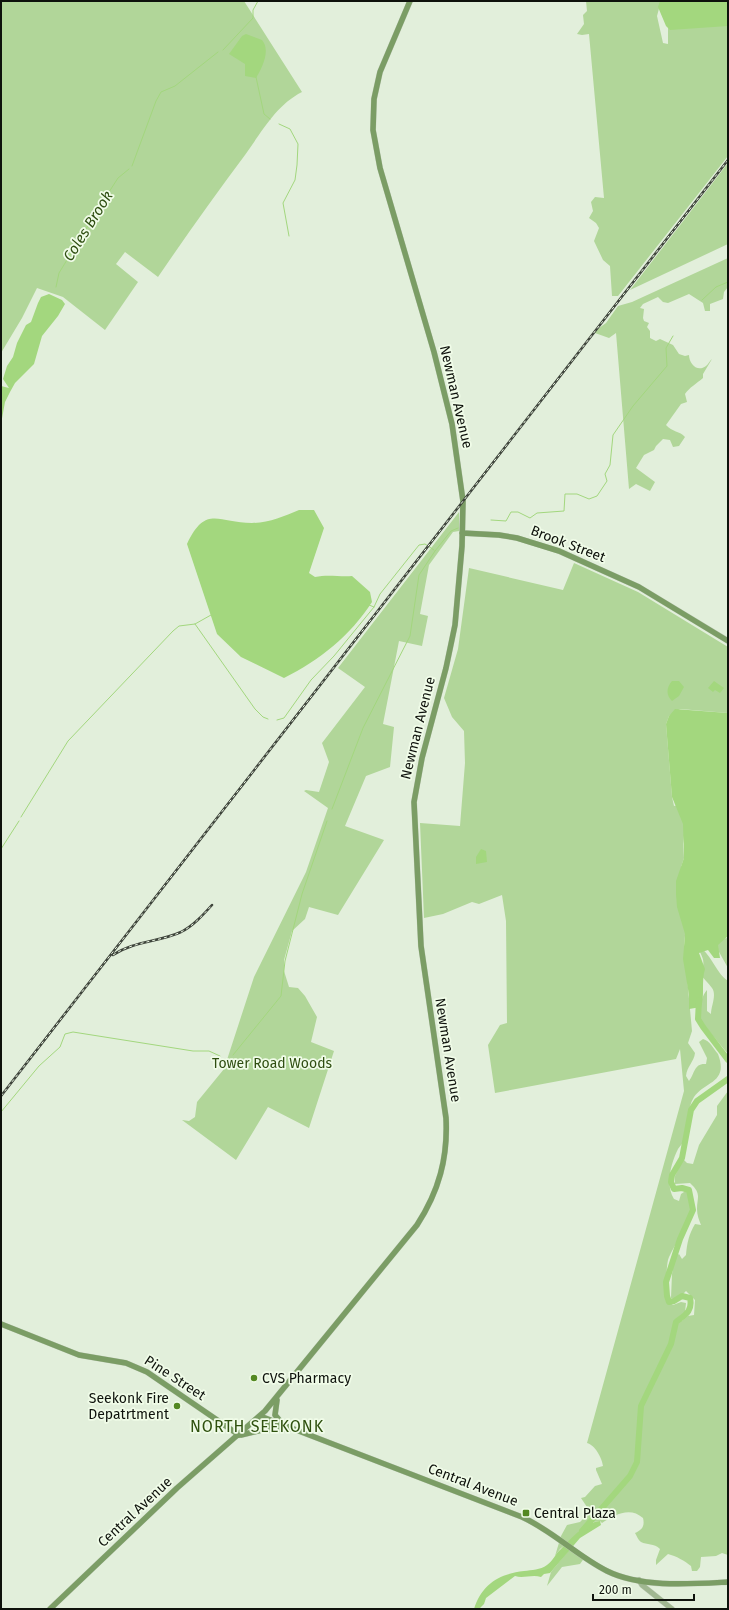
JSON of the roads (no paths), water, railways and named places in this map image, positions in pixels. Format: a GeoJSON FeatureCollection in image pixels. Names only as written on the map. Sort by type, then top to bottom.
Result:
{"type":"FeatureCollection","features":[{"type":"Feature","properties":{"kind":"main road","name":"Newman Avenue"},"geometry":{"type":"LineString","coordinates":[[260,1416],[278,1396],[417,1225],[428,1208],[442,1172],[447,1136],[446,1118],[422,946],[414,802],[422,758],[446,668],[455,625],[460,575],[462,486],[452,424],[434,352],[380,168],[373,130],[374,99],[380,72],[410,1]]}},
{"type":"Feature","properties":{"kind":"main road","name":"Brook Street"},"geometry":{"type":"LineString","coordinates":[[462,533],[499,535],[538,543],[639,587],[728,641]]}},
{"type":"Feature","properties":{"kind":"main road","name":"Pine Street"},"geometry":{"type":"LineString","coordinates":[[1,1324],[79,1355],[132,1365],[147,1372],[239,1435]]}},
{"type":"Feature","properties":{"kind":"main road"},"geometry":{"type":"LineString","coordinates":[[278,1396],[274,1412],[281,1426]]}},
{"type":"Feature","properties":{"kind":"main road","name":"Central Avenue"},"geometry":{"type":"LineString","coordinates":[[50,1609],[177,1488],[260,1416],[281,1426],[296,1428],[522,1517],[544,1528],[607,1571],[639,1580],[667,1584],[728,1582]]}},
{"type":"Feature","properties":{"kind":"main road","name":"Central Avenue"},"geometry":{"type":"LineString","coordinates":[[239,1435],[281,1426]]}},
{"type":"Feature","properties":{"kind":"street"},"geometry":{"type":"LineString","coordinates":[[639,1580],[642,1585],[672,1609]]}},
{"type":"Feature","properties":{"kind":"waterway","name":"Coles Brook"},"geometry":{"type":"LineString","coordinates":[[223,50],[253,18],[253,10],[258,1]]}},
{"type":"Feature","properties":{"kind":"waterway","name":"Coles Brook"},"geometry":{"type":"LineString","coordinates":[[132,166],[156,101],[161,92],[175,86],[218,52]]}},
{"type":"Feature","properties":{"kind":"waterway"},"geometry":{"type":"LineString","coordinates":[[256,77],[264,114],[270,119]]}},
{"type":"Feature","properties":{"kind":"waterway"},"geometry":{"type":"LineString","coordinates":[[279,124],[290,129],[298,144],[295,180],[283,203],[289,236]]}},
{"type":"Feature","properties":{"kind":"waterway","name":"Coles Brook"},"geometry":{"type":"LineString","coordinates":[[56,287],[59,273],[100,206],[118,178],[129,169]]}},
{"type":"Feature","properties":{"kind":"waterway"},"geometry":{"type":"LineString","coordinates":[[702,300],[716,287],[728,282]]}},
{"type":"Feature","properties":{"kind":"waterway"},"geometry":{"type":"LineString","coordinates":[[491,520],[506,521],[511,512],[518,512],[530,518],[537,513],[564,511],[565,494],[577,494],[589,499],[597,496],[607,481],[605,474],[610,465],[613,435],[633,406],[667,366],[666,348],[673,336]]}},
{"type":"Feature","properties":{"kind":"waterway"},"geometry":{"type":"LineString","coordinates":[[332,809],[363,728],[410,636],[419,575],[451,531],[458,528]]}},
{"type":"Feature","properties":{"kind":"waterway"},"geometry":{"type":"LineString","coordinates":[[277,720],[284,718],[311,680],[334,656],[374,607],[380,594],[419,545],[425,544],[434,550]]}},
{"type":"Feature","properties":{"kind":"waterway"},"geometry":{"type":"LineString","coordinates":[[369,605],[374,607]]}},
{"type":"Feature","properties":{"kind":"waterway"},"geometry":{"type":"LineString","coordinates":[[21,817],[68,741],[173,631],[179,626],[195,624],[211,615]]}},
{"type":"Feature","properties":{"kind":"waterway"},"geometry":{"type":"LineString","coordinates":[[195,624],[255,709],[263,717],[268,719]]}},
{"type":"Feature","properties":{"kind":"waterway"},"geometry":{"type":"LineString","coordinates":[[1,849],[19,821]]}},
{"type":"Feature","properties":{"kind":"waterway"},"geometry":{"type":"LineString","coordinates":[[233,1055],[281,996],[285,961],[302,894],[327,821]]}},
{"type":"Feature","properties":{"kind":"waterway"},"geometry":{"type":"LineString","coordinates":[[699,1000],[698,1019],[728,1060]]}},
{"type":"Feature","properties":{"kind":"waterway"},"geometry":{"type":"LineString","coordinates":[[1,1112],[39,1066],[60,1047],[65,1034],[73,1032],[193,1051],[209,1051],[220,1056]]}},
{"type":"Feature","properties":{"kind":"waterway"},"geometry":{"type":"LineString","coordinates":[[582,1531],[630,1476],[637,1462],[641,1406],[671,1344],[676,1322],[688,1312],[690,1306],[690,1298],[682,1296],[669,1302],[667,1296],[666,1282],[680,1239],[693,1210],[689,1190],[682,1188],[674,1189],[671,1182],[672,1175],[682,1158],[691,1110],[697,1101],[728,1079]]}},
{"type":"Feature","properties":{"kind":"railway"},"geometry":{"type":"LineString","coordinates":[[1,1096],[728,160]]}},
{"type":"Feature","properties":{"kind":"railway"},"geometry":{"type":"LineString","coordinates":[[113,955],[129,947],[164,938],[185,930],[212,905]]}},
{"type":"Feature","properties":{"kind":"place","name":"CVS Pharmacy"},"geometry":{"type":"Point","coordinates":[254,1378]}},
{"type":"Feature","properties":{"kind":"place","name":"Seekonk Fire Depatrtment"},"geometry":{"type":"Point","coordinates":[177,1406]}},
{"type":"Feature","properties":{"kind":"place","name":"Central Plaza"},"geometry":{"type":"Point","coordinates":[526,1513]}},
{"type":"Feature","properties":{"kind":"district","name":"NORTH SEEKONK"},"geometry":{"type":"Point","coordinates":[257,1426]}},
{"type":"Feature","properties":{"kind":"park label","name":"Tower Road Woods"},"geometry":{"type":"Point","coordinates":[272,1063]}}]}
